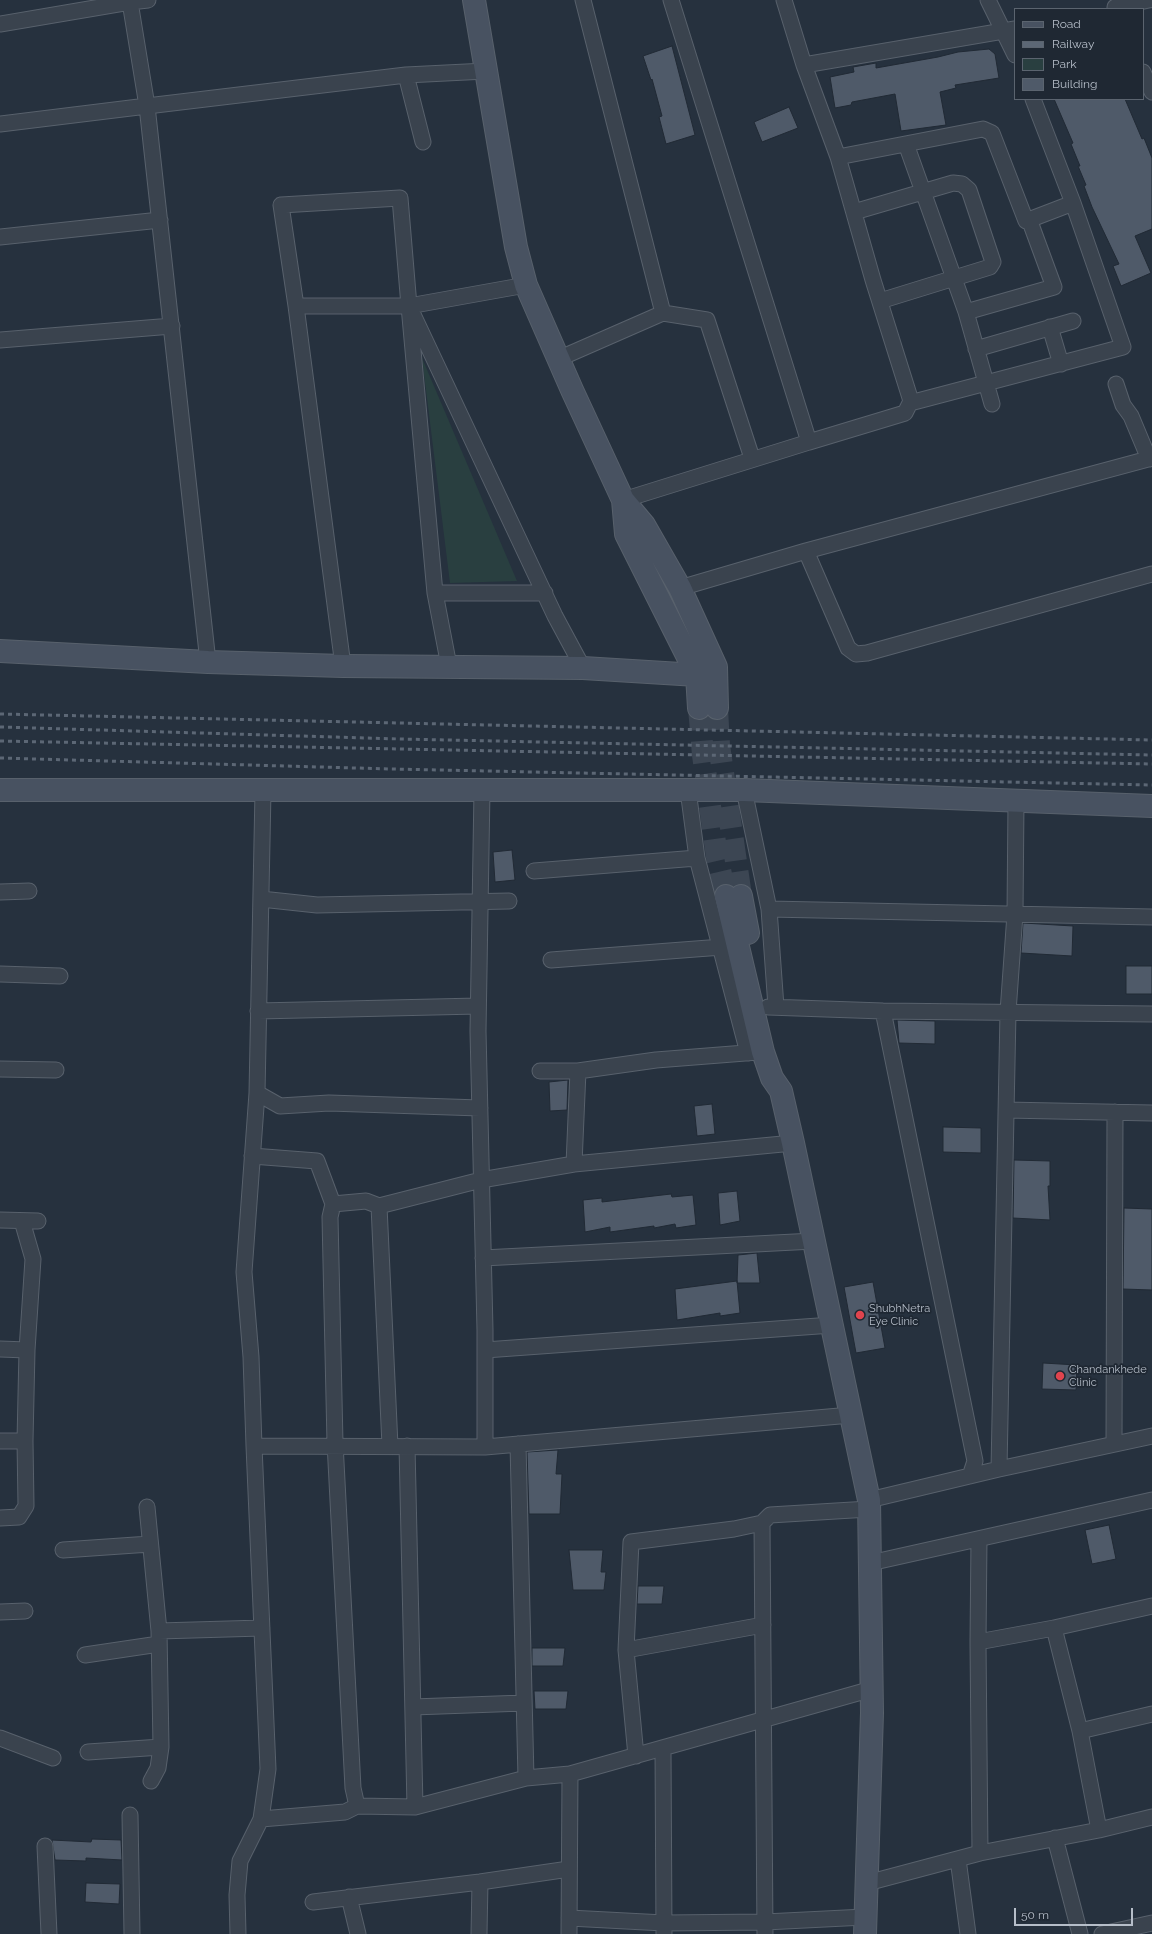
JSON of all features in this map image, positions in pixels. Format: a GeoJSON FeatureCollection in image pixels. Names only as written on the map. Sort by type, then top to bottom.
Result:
{"type":"FeatureCollection","features":[{"type":"Feature","properties":{"kind":"street"},"geometry":{"type":"LineString","coordinates":[[0,24],[148,0]]}},
{"type":"Feature","properties":{"kind":"street"},"geometry":{"type":"LineString","coordinates":[[474,0],[516,247],[526,285],[558,359],[623,500],[644,525],[680,588],[716,667],[708,708],[696,675],[626,534],[623,500]]}},
{"type":"Feature","properties":{"kind":"street"},"geometry":{"type":"LineString","coordinates":[[583,0],[663,313]]}},
{"type":"Feature","properties":{"kind":"street"},"geometry":{"type":"LineString","coordinates":[[672,0],[809,442]]}},
{"type":"Feature","properties":{"kind":"street"},"geometry":{"type":"LineString","coordinates":[[623,500],[752,458],[905,413],[911,401],[838,157],[804,64],[784,0]]}},
{"type":"Feature","properties":{"kind":"street"},"geometry":{"type":"LineString","coordinates":[[988,0],[1010,30],[1014,51]]}},
{"type":"Feature","properties":{"kind":"street"},"geometry":{"type":"LineString","coordinates":[[1112,8],[1149,0]]}},
{"type":"Feature","properties":{"kind":"street"},"geometry":{"type":"LineString","coordinates":[[130,2],[147,106],[208,662]]}},
{"type":"Feature","properties":{"kind":"street"},"geometry":{"type":"LineString","coordinates":[[804,64],[1010,30]]}},
{"type":"Feature","properties":{"kind":"street"},"geometry":{"type":"LineString","coordinates":[[0,124],[406,74],[486,71]]}},
{"type":"Feature","properties":{"kind":"street"},"geometry":{"type":"LineString","coordinates":[[406,74],[423,142]]}},
{"type":"Feature","properties":{"kind":"street"},"geometry":{"type":"LineString","coordinates":[[1144,74],[1152,92]]}},
{"type":"Feature","properties":{"kind":"street"},"geometry":{"type":"LineString","coordinates":[[910,403],[1123,348],[1073,203],[1033,100]]}},
{"type":"Feature","properties":{"kind":"street"},"geometry":{"type":"LineString","coordinates":[[838,157],[983,129],[992,133],[1026,220],[1073,203]]}},
{"type":"Feature","properties":{"kind":"street"},"geometry":{"type":"LineString","coordinates":[[906,144],[966,312],[992,404]]}},
{"type":"Feature","properties":{"kind":"street"},"geometry":{"type":"LineString","coordinates":[[854,212],[953,183],[962,184],[969,190],[993,262],[990,267],[880,301]]}},
{"type":"Feature","properties":{"kind":"street"},"geometry":{"type":"LineString","coordinates":[[344,666],[281,205],[400,198],[435,593],[448,666]]}},
{"type":"Feature","properties":{"kind":"street"},"geometry":{"type":"LineString","coordinates":[[966,312],[1054,287],[1029,219]]}},
{"type":"Feature","properties":{"kind":"street"},"geometry":{"type":"LineString","coordinates":[[0,237],[160,220]]}},
{"type":"Feature","properties":{"kind":"street"},"geometry":{"type":"LineString","coordinates":[[296,306],[409,306],[526,285]]}},
{"type":"Feature","properties":{"kind":"street"},"geometry":{"type":"LineString","coordinates":[[409,306],[545,592],[554,616],[583,668]]}},
{"type":"Feature","properties":{"kind":"street"},"geometry":{"type":"LineString","coordinates":[[558,359],[663,313],[707,320],[752,458]]}},
{"type":"Feature","properties":{"kind":"street"},"geometry":{"type":"LineString","coordinates":[[976,349],[1073,321]]}},
{"type":"Feature","properties":{"kind":"street"},"geometry":{"type":"LineString","coordinates":[[0,340],[172,326]]}},
{"type":"Feature","properties":{"kind":"street"},"geometry":{"type":"LineString","coordinates":[[1050,328],[1061,364]]}},
{"type":"Feature","properties":{"kind":"street"},"geometry":{"type":"LineString","coordinates":[[680,588],[806,551],[1151,458],[1132,416],[1124,405],[1116,384]]}},
{"type":"Feature","properties":{"kind":"street"},"geometry":{"type":"LineString","coordinates":[[806,551],[848,648],[856,654],[867,653],[1152,574]]}},
{"type":"Feature","properties":{"kind":"street"},"geometry":{"type":"LineString","coordinates":[[435,593],[545,592]]}},
{"type":"Feature","properties":{"kind":"street"},"geometry":{"type":"LineString","coordinates":[[0,651],[208,662],[344,666],[583,668],[696,675]]}},
{"type":"Feature","properties":{"kind":"street"},"geometry":{"type":"LineString","coordinates":[[0,790],[263,792],[744,790],[1152,806]]}},
{"type":"Feature","properties":{"kind":"street"},"geometry":{"type":"LineString","coordinates":[[482,790],[478,1006],[485,1350],[485,1447]]}},
{"type":"Feature","properties":{"kind":"street"},"geometry":{"type":"LineString","coordinates":[[569,1918],[664,1928],[765,1928],[865,1925],[872,1689],[869,1504],[781,1091],[756,1053],[722,948],[697,858],[688,790]]}},
{"type":"Feature","properties":{"kind":"street"},"geometry":{"type":"LineString","coordinates":[[744,790],[769,909],[768,1015],[756,1053]]}},
{"type":"Feature","properties":{"kind":"street"},"geometry":{"type":"LineString","coordinates":[[238,1934],[237,1895],[240,1861],[261,1819],[268,1769],[251,1357],[244,1272],[257,1093],[263,792]]}},
{"type":"Feature","properties":{"kind":"street"},"geometry":{"type":"LineString","coordinates":[[999,1469],[1008,1012],[1015,914],[1016,801]]}},
{"type":"Feature","properties":{"kind":"street"},"geometry":{"type":"LineString","coordinates":[[534,871],[697,858]]}},
{"type":"Feature","properties":{"kind":"street"},"geometry":{"type":"LineString","coordinates":[[0,892],[29,891]]}},
{"type":"Feature","properties":{"kind":"street"},"geometry":{"type":"LineString","coordinates":[[734,896],[784,1073],[781,1091]]}},
{"type":"Feature","properties":{"kind":"street"},"geometry":{"type":"LineString","coordinates":[[261,899],[317,905],[480,900],[509,901]]}},
{"type":"Feature","properties":{"kind":"street"},"geometry":{"type":"LineString","coordinates":[[769,909],[1152,917]]}},
{"type":"Feature","properties":{"kind":"street"},"geometry":{"type":"LineString","coordinates":[[551,960],[722,948]]}},
{"type":"Feature","properties":{"kind":"street"},"geometry":{"type":"LineString","coordinates":[[0,974],[60,976]]}},
{"type":"Feature","properties":{"kind":"street"},"geometry":{"type":"LineString","coordinates":[[258,1011],[478,1006]]}},
{"type":"Feature","properties":{"kind":"street"},"geometry":{"type":"LineString","coordinates":[[768,1015],[883,1011],[1152,1014]]}},
{"type":"Feature","properties":{"kind":"street"},"geometry":{"type":"LineString","coordinates":[[883,1011],[974,1461],[970,1476]]}},
{"type":"Feature","properties":{"kind":"street"},"geometry":{"type":"LineString","coordinates":[[540,1071],[578,1071],[656,1060],[756,1053]]}},
{"type":"Feature","properties":{"kind":"street"},"geometry":{"type":"LineString","coordinates":[[0,1069],[56,1070]]}},
{"type":"Feature","properties":{"kind":"street"},"geometry":{"type":"LineString","coordinates":[[574,1164],[578,1071]]}},
{"type":"Feature","properties":{"kind":"street"},"geometry":{"type":"LineString","coordinates":[[257,1093],[280,1106],[329,1103],[480,1108]]}},
{"type":"Feature","properties":{"kind":"street"},"geometry":{"type":"LineString","coordinates":[[1006,1110],[1152,1113]]}},
{"type":"Feature","properties":{"kind":"street"},"geometry":{"type":"LineString","coordinates":[[1114,1444],[1116,1112]]}},
{"type":"Feature","properties":{"kind":"street"},"geometry":{"type":"LineString","coordinates":[[333,1204],[366,1201],[379,1206],[481,1180],[574,1164],[793,1144]]}},
{"type":"Feature","properties":{"kind":"street"},"geometry":{"type":"LineString","coordinates":[[252,1156],[317,1161],[333,1204],[330,1225],[335,1443],[337,1446],[353,1788],[357,1806]]}},
{"type":"Feature","properties":{"kind":"street"},"geometry":{"type":"LineString","coordinates":[[379,1206],[390,1446]]}},
{"type":"Feature","properties":{"kind":"street"},"geometry":{"type":"LineString","coordinates":[[0,1220],[38,1221]]}},
{"type":"Feature","properties":{"kind":"street"},"geometry":{"type":"LineString","coordinates":[[0,1518],[19,1517],[26,1506],[25,1441],[27,1350],[33,1259],[22,1221]]}},
{"type":"Feature","properties":{"kind":"street"},"geometry":{"type":"LineString","coordinates":[[483,1258],[814,1241]]}},
{"type":"Feature","properties":{"kind":"street"},"geometry":{"type":"LineString","coordinates":[[485,1350],[832,1325]]}},
{"type":"Feature","properties":{"kind":"street"},"geometry":{"type":"LineString","coordinates":[[0,1349],[27,1350]]}},
{"type":"Feature","properties":{"kind":"street"},"geometry":{"type":"LineString","coordinates":[[254,1446],[485,1447],[851,1415]]}},
{"type":"Feature","properties":{"kind":"street"},"geometry":{"type":"LineString","coordinates":[[636,1756],[626,1650],[631,1542],[734,1529],[762,1523],[770,1515],[869,1504],[999,1469],[1152,1436]]}},
{"type":"Feature","properties":{"kind":"street"},"geometry":{"type":"LineString","coordinates":[[0,1441],[25,1441]]}},
{"type":"Feature","properties":{"kind":"street"},"geometry":{"type":"LineString","coordinates":[[518,1444],[526,1778]]}},
{"type":"Feature","properties":{"kind":"street"},"geometry":{"type":"LineString","coordinates":[[407,1446],[415,1807]]}},
{"type":"Feature","properties":{"kind":"street"},"geometry":{"type":"LineString","coordinates":[[870,1563],[1152,1500]]}},
{"type":"Feature","properties":{"kind":"street"},"geometry":{"type":"LineString","coordinates":[[147,1507],[159,1638],[161,1747],[158,1768],[151,1781]]}},
{"type":"Feature","properties":{"kind":"street"},"geometry":{"type":"LineString","coordinates":[[762,1523],[765,1719],[765,1928]]}},
{"type":"Feature","properties":{"kind":"street"},"geometry":{"type":"LineString","coordinates":[[980,1539],[978,1642],[980,1853]]}},
{"type":"Feature","properties":{"kind":"street"},"geometry":{"type":"LineString","coordinates":[[63,1550],[150,1544]]}},
{"type":"Feature","properties":{"kind":"street"},"geometry":{"type":"LineString","coordinates":[[978,1642],[1054,1628],[1152,1606]]}},
{"type":"Feature","properties":{"kind":"street"},"geometry":{"type":"LineString","coordinates":[[0,1612],[25,1611]]}},
{"type":"Feature","properties":{"kind":"street"},"geometry":{"type":"LineString","coordinates":[[626,1650],[763,1624]]}},
{"type":"Feature","properties":{"kind":"street"},"geometry":{"type":"LineString","coordinates":[[85,1655],[159,1638],[262,1628]]}},
{"type":"Feature","properties":{"kind":"street"},"geometry":{"type":"LineString","coordinates":[[1054,1628],[1080,1731],[1099,1830]]}},
{"type":"Feature","properties":{"kind":"street"},"geometry":{"type":"LineString","coordinates":[[261,1819],[345,1812],[357,1806],[415,1807],[526,1778],[570,1774],[872,1689]]}},
{"type":"Feature","properties":{"kind":"street"},"geometry":{"type":"LineString","coordinates":[[413,1707],[524,1703]]}},
{"type":"Feature","properties":{"kind":"street"},"geometry":{"type":"LineString","coordinates":[[1080,1731],[1152,1714]]}},
{"type":"Feature","properties":{"kind":"street"},"geometry":{"type":"LineString","coordinates":[[0,1738],[53,1758]]}},
{"type":"Feature","properties":{"kind":"street"},"geometry":{"type":"LineString","coordinates":[[88,1752],[161,1747]]}},
{"type":"Feature","properties":{"kind":"street"},"geometry":{"type":"LineString","coordinates":[[663,1748],[664,1928]]}},
{"type":"Feature","properties":{"kind":"street"},"geometry":{"type":"LineString","coordinates":[[569,1934],[570,1774]]}},
{"type":"Feature","properties":{"kind":"street"},"geometry":{"type":"LineString","coordinates":[[130,1815],[132,1934]]}},
{"type":"Feature","properties":{"kind":"street"},"geometry":{"type":"LineString","coordinates":[[867,1883],[980,1853],[1099,1830],[1152,1817]]}},
{"type":"Feature","properties":{"kind":"street"},"geometry":{"type":"LineString","coordinates":[[1055,1838],[1080,1934]]}},
{"type":"Feature","properties":{"kind":"street"},"geometry":{"type":"LineString","coordinates":[[45,1846],[49,1934]]}},
{"type":"Feature","properties":{"kind":"street"},"geometry":{"type":"LineString","coordinates":[[958,1859],[968,1934]]}},
{"type":"Feature","properties":{"kind":"street"},"geometry":{"type":"LineString","coordinates":[[313,1902],[480,1882],[569,1869]]}},
{"type":"Feature","properties":{"kind":"street"},"geometry":{"type":"LineString","coordinates":[[479,1934],[480,1882]]}},
{"type":"Feature","properties":{"kind":"street"},"geometry":{"type":"LineString","coordinates":[[349,1898],[358,1934]]}},
{"type":"Feature","properties":{"kind":"street"},"geometry":{"type":"LineString","coordinates":[[1102,1934],[1152,1923]]}},
{"type":"Feature","properties":{"kind":"green space"},"geometry":{"type":"Polygon","coordinates":[[[422,358],[517,581],[450,583],[422,358]]]}},
{"type":"Feature","properties":{"kind":"building"},"geometry":{"type":"Polygon","coordinates":[[[672,46],[695,135],[666,144],[659,117],[662,116],[652,79],[651,80],[643,56],[672,46]]]}},
{"type":"Feature","properties":{"kind":"building"},"geometry":{"type":"Polygon","coordinates":[[[989,49],[995,54],[999,78],[955,85],[956,88],[940,92],[946,125],[901,131],[895,94],[852,102],[851,105],[835,108],[830,77],[854,72],[853,67],[876,63],[876,68],[958,52],[989,49]]]}},
{"type":"Feature","properties":{"kind":"building"},"geometry":{"type":"Polygon","coordinates":[[[1054,100],[1125,100],[1152,158],[1152,229],[1135,236],[1151,273],[1121,286],[1113,266],[1119,264],[1092,207],[1084,186],[1086,185],[1071,144],[1073,143],[1054,100]]]}},
{"type":"Feature","properties":{"kind":"building"},"geometry":{"type":"Polygon","coordinates":[[[789,107],[798,128],[762,142],[754,122],[789,107]]]}},
{"type":"Feature","properties":{"kind":"building"},"geometry":{"type":"Polygon","coordinates":[[[512,850],[515,880],[495,882],[493,852],[512,850]]]}},
{"type":"Feature","properties":{"kind":"building"},"geometry":{"type":"Polygon","coordinates":[[[1023,923],[1073,926],[1072,956],[1021,953],[1023,923]]]}},
{"type":"Feature","properties":{"kind":"building"},"geometry":{"type":"Polygon","coordinates":[[[1126,966],[1152,966],[1152,994],[1126,994],[1126,966]]]}},
{"type":"Feature","properties":{"kind":"building"},"geometry":{"type":"Polygon","coordinates":[[[897,1020],[935,1021],[935,1044],[899,1043],[897,1020]]]}},
{"type":"Feature","properties":{"kind":"building"},"geometry":{"type":"Polygon","coordinates":[[[568,1080],[567,1110],[550,1111],[549,1082],[568,1080]]]}},
{"type":"Feature","properties":{"kind":"building"},"geometry":{"type":"Polygon","coordinates":[[[712,1104],[715,1134],[697,1136],[694,1106],[712,1104]]]}},
{"type":"Feature","properties":{"kind":"building"},"geometry":{"type":"Polygon","coordinates":[[[943,1127],[981,1128],[981,1153],[943,1152],[943,1127]]]}},
{"type":"Feature","properties":{"kind":"building"},"geometry":{"type":"Polygon","coordinates":[[[1014,1160],[1050,1161],[1050,1186],[1048,1186],[1050,1220],[1013,1218],[1014,1160]]]}},
{"type":"Feature","properties":{"kind":"building"},"geometry":{"type":"Polygon","coordinates":[[[737,1191],[740,1221],[720,1225],[718,1193],[737,1191]]]}},
{"type":"Feature","properties":{"kind":"building"},"geometry":{"type":"Polygon","coordinates":[[[671,1194],[672,1197],[693,1195],[696,1225],[676,1228],[675,1224],[654,1228],[654,1226],[610,1232],[610,1227],[585,1232],[583,1200],[602,1198],[602,1202],[671,1194]]]}},
{"type":"Feature","properties":{"kind":"building"},"geometry":{"type":"Polygon","coordinates":[[[1124,1208],[1152,1209],[1152,1290],[1123,1289],[1124,1208]]]}},
{"type":"Feature","properties":{"kind":"building"},"geometry":{"type":"Polygon","coordinates":[[[757,1253],[760,1283],[737,1283],[738,1255],[757,1253]]]}},
{"type":"Feature","properties":{"kind":"building"},"geometry":{"type":"Polygon","coordinates":[[[737,1281],[740,1313],[720,1316],[720,1313],[677,1320],[675,1289],[737,1281]]]}},
{"type":"Feature","properties":{"kind":"building"},"geometry":{"type":"Polygon","coordinates":[[[873,1282],[885,1348],[856,1353],[844,1287],[873,1282]]]}},
{"type":"Feature","properties":{"kind":"building"},"geometry":{"type":"Polygon","coordinates":[[[1043,1363],[1077,1365],[1076,1390],[1042,1389],[1043,1363]]]}},
{"type":"Feature","properties":{"kind":"building"},"geometry":{"type":"Polygon","coordinates":[[[558,1450],[556,1474],[562,1474],[560,1514],[529,1514],[527,1452],[558,1450]]]}},
{"type":"Feature","properties":{"kind":"building"},"geometry":{"type":"Polygon","coordinates":[[[1109,1525],[1116,1559],[1092,1564],[1085,1530],[1109,1525]]]}},
{"type":"Feature","properties":{"kind":"building"},"geometry":{"type":"Polygon","coordinates":[[[569,1550],[603,1550],[601,1572],[606,1572],[604,1590],[573,1590],[569,1550]]]}},
{"type":"Feature","properties":{"kind":"building"},"geometry":{"type":"Polygon","coordinates":[[[638,1586],[664,1586],[662,1604],[637,1604],[638,1586]]]}},
{"type":"Feature","properties":{"kind":"building"},"geometry":{"type":"Polygon","coordinates":[[[532,1648],[565,1648],[563,1666],[532,1666],[532,1648]]]}},
{"type":"Feature","properties":{"kind":"building"},"geometry":{"type":"Polygon","coordinates":[[[534,1691],[568,1691],[566,1709],[535,1709],[534,1691]]]}},
{"type":"Feature","properties":{"kind":"building"},"geometry":{"type":"Polygon","coordinates":[[[92,1839],[121,1840],[122,1860],[86,1858],[86,1861],[55,1860],[52,1840],[91,1842],[92,1839]]]}},
{"type":"Feature","properties":{"kind":"building"},"geometry":{"type":"Polygon","coordinates":[[[86,1883],[120,1884],[119,1904],[85,1902],[86,1883]]]}},
{"type":"Feature","properties":{"kind":"tunnel"},"geometry":{"type":"LineString","coordinates":[[699,708],[703,755],[717,857],[726,896]]}},
{"type":"Feature","properties":{"kind":"tunnel"},"geometry":{"type":"LineString","coordinates":[[717,708],[719,745],[741,896]]}},
{"type":"Feature","properties":{"kind":"railway"},"geometry":{"type":"LineString","coordinates":[[0,714],[1152,740]]}},
{"type":"Feature","properties":{"kind":"railway"},"geometry":{"type":"LineString","coordinates":[[0,727],[400,739],[1152,755]]}},
{"type":"Feature","properties":{"kind":"railway"},"geometry":{"type":"LineString","coordinates":[[0,741],[1152,764]]}},
{"type":"Feature","properties":{"kind":"railway"},"geometry":{"type":"LineString","coordinates":[[0,758],[391,769],[1152,785]]}},
{"type":"Feature","properties":{"kind":"place","name":"ShubhNetra Eye Clinic"},"geometry":{"type":"Point","coordinates":[860,1315]}},
{"type":"Feature","properties":{"kind":"place","name":"Chandankhede Clinic"},"geometry":{"type":"Point","coordinates":[1060,1376]}}]}
